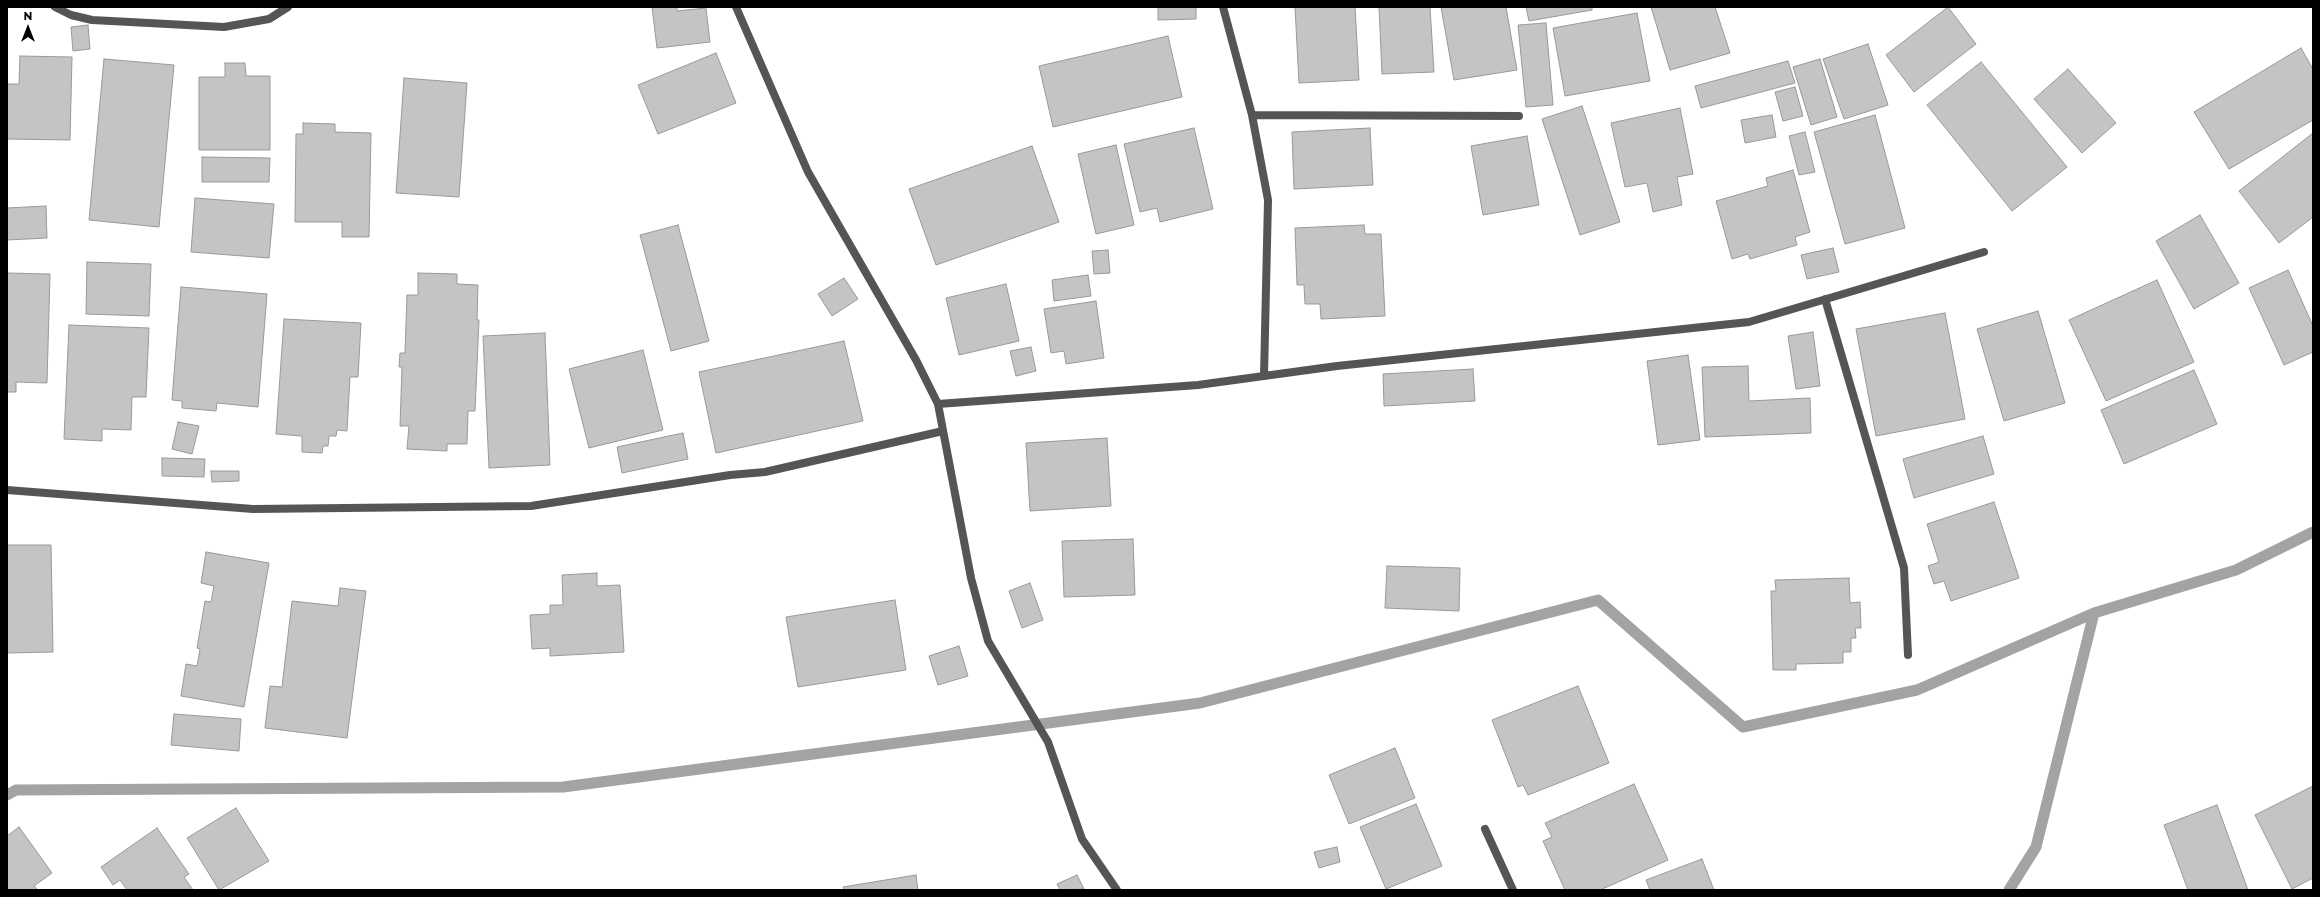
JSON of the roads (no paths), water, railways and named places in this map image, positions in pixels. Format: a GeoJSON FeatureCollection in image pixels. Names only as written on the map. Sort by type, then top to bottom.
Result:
{"type":"FeatureCollection","features":[{"type":"Feature","properties":{"kind":"street"},"geometry":{"type":"LineString","coordinates":[[54,7],[71,15],[92,20],[224,27],[269,19],[288,7]]}},
{"type":"Feature","properties":{"kind":"street"},"geometry":{"type":"LineString","coordinates":[[736,7],[808,172],[916,360],[938,404],[971,578],[988,641],[1048,742],[1082,839],[1112,889]]}},
{"type":"Feature","properties":{"kind":"street"},"geometry":{"type":"LineString","coordinates":[[1223,7],[1252,115],[1268,200],[1264,376]]}},
{"type":"Feature","properties":{"kind":"street"},"geometry":{"type":"LineString","coordinates":[[1252,115],[1519,116]]}},
{"type":"Feature","properties":{"kind":"street"},"geometry":{"type":"LineString","coordinates":[[938,404],[1198,385],[1337,366],[1749,322],[1984,252]]}},
{"type":"Feature","properties":{"kind":"street"},"geometry":{"type":"LineString","coordinates":[[1825,299],[1904,568],[1908,655]]}},
{"type":"Feature","properties":{"kind":"street"},"geometry":{"type":"LineString","coordinates":[[7,490],[253,510],[531,506],[730,475],[764,472],[943,431]]}},
{"type":"Feature","properties":{"kind":"street"},"geometry":{"type":"LineString","coordinates":[[1485,829],[1513,890]]}},
{"type":"Feature","properties":{"kind":"waterway"},"geometry":{"type":"LineString","coordinates":[[7,795],[16,790],[563,787],[1200,703],[1598,600],[1743,727],[1917,690],[2094,613],[2236,570],[2313,532]]}},
{"type":"Feature","properties":{"kind":"waterway"},"geometry":{"type":"LineString","coordinates":[[2009,890],[2036,847],[2094,613]]}}]}
